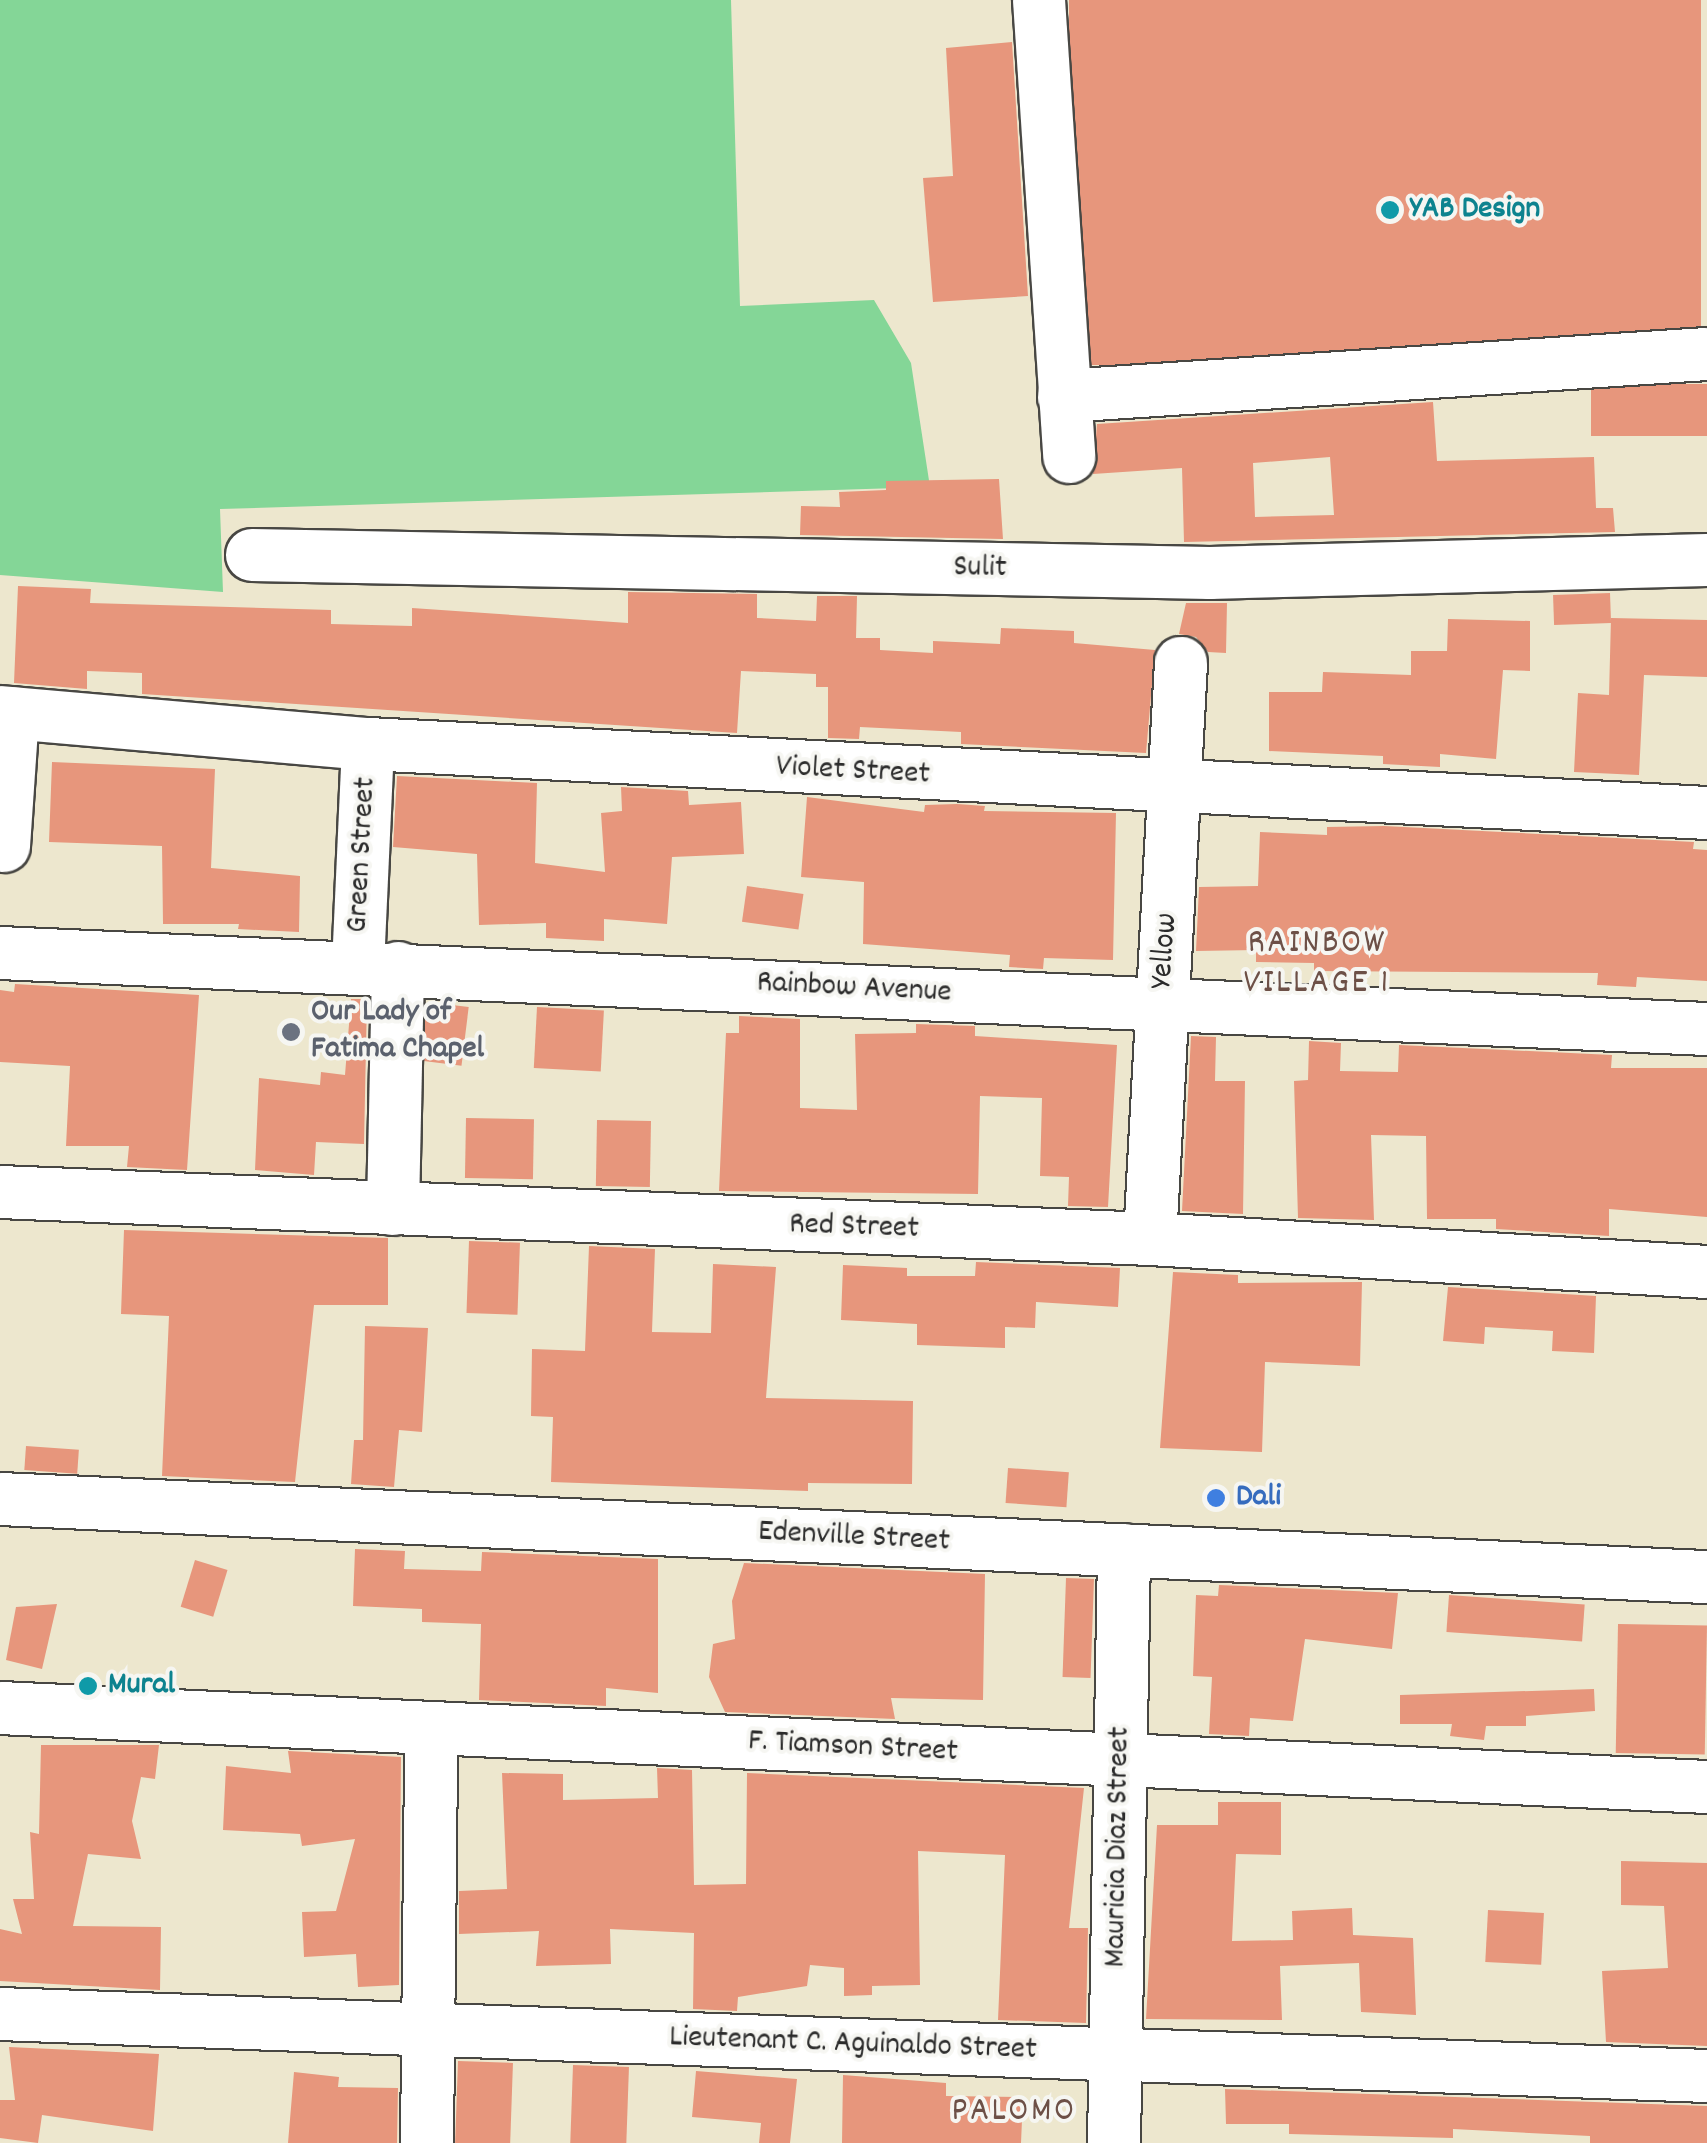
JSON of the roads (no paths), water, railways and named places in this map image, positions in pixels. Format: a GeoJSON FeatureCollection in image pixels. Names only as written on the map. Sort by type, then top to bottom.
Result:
{"type":"FeatureCollection","features":[{"type":"Feature","properties":{"kind":"street"},"geometry":{"type":"LineString","coordinates":[[1039,0],[1068,458]]}},
{"type":"Feature","properties":{"kind":"street"},"geometry":{"type":"LineString","coordinates":[[1064,396],[1707,354]]}},
{"type":"Feature","properties":{"kind":"street","name":"Sulit"},"geometry":{"type":"LineString","coordinates":[[252,555],[1210,574],[1707,560]]}},
{"type":"Feature","properties":{"kind":"street","name":"Yellow"},"geometry":{"type":"LineString","coordinates":[[1150,1239],[1181,663]]}},
{"type":"Feature","properties":{"kind":"street"},"geometry":{"type":"LineString","coordinates":[[4,846],[7,713]]}},
{"type":"Feature","properties":{"kind":"street","name":"Violet Street"},"geometry":{"type":"LineString","coordinates":[[7,713],[368,744],[1177,790],[1707,813]]}},
{"type":"Feature","properties":{"kind":"street","name":"Green Street"},"geometry":{"type":"LineString","coordinates":[[368,744],[393,1209]]}},
{"type":"Feature","properties":{"kind":"street","name":"Rainbow Avenue"},"geometry":{"type":"LineString","coordinates":[[0,952],[1707,1030]]}},
{"type":"Feature","properties":{"kind":"street","name":"Red Street"},"geometry":{"type":"LineString","coordinates":[[0,1192],[1150,1239],[1707,1272]]}},
{"type":"Feature","properties":{"kind":"street","name":"Edenville Street"},"geometry":{"type":"LineString","coordinates":[[0,1499],[1707,1577]]}},
{"type":"Feature","properties":{"kind":"street","name":"Mauricia Diaz Street"},"geometry":{"type":"LineString","coordinates":[[1114,2143],[1124,1550]]}},
{"type":"Feature","properties":{"kind":"street","name":"F. Tiamson Street"},"geometry":{"type":"LineString","coordinates":[[0,1708],[1707,1786]]}},
{"type":"Feature","properties":{"kind":"street"},"geometry":{"type":"LineString","coordinates":[[427,2143],[430,1728]]}},
{"type":"Feature","properties":{"kind":"street","name":"Lieutenant C. Aguinaldo Street"},"geometry":{"type":"LineString","coordinates":[[0,2014],[1707,2076]]}},
{"type":"Feature","properties":{"kind":"place","name":"YAB Design"},"geometry":{"type":"Point","coordinates":[1390,210]}},
{"type":"Feature","properties":{"kind":"place","name":"Our Lady of Fatima Chapel"},"geometry":{"type":"Point","coordinates":[291,1032]}},
{"type":"Feature","properties":{"kind":"place","name":"Dali"},"geometry":{"type":"Point","coordinates":[1216,1498]}},
{"type":"Feature","properties":{"kind":"place","name":"Mural"},"geometry":{"type":"Point","coordinates":[88,1686]}},
{"type":"Feature","properties":{"kind":"district","name":"RAINBOW VILLAGE 1"},"geometry":{"type":"Point","coordinates":[1317,964]}},
{"type":"Feature","properties":{"kind":"district","name":"PALOMO"},"geometry":{"type":"Point","coordinates":[1014,2112]}}]}
